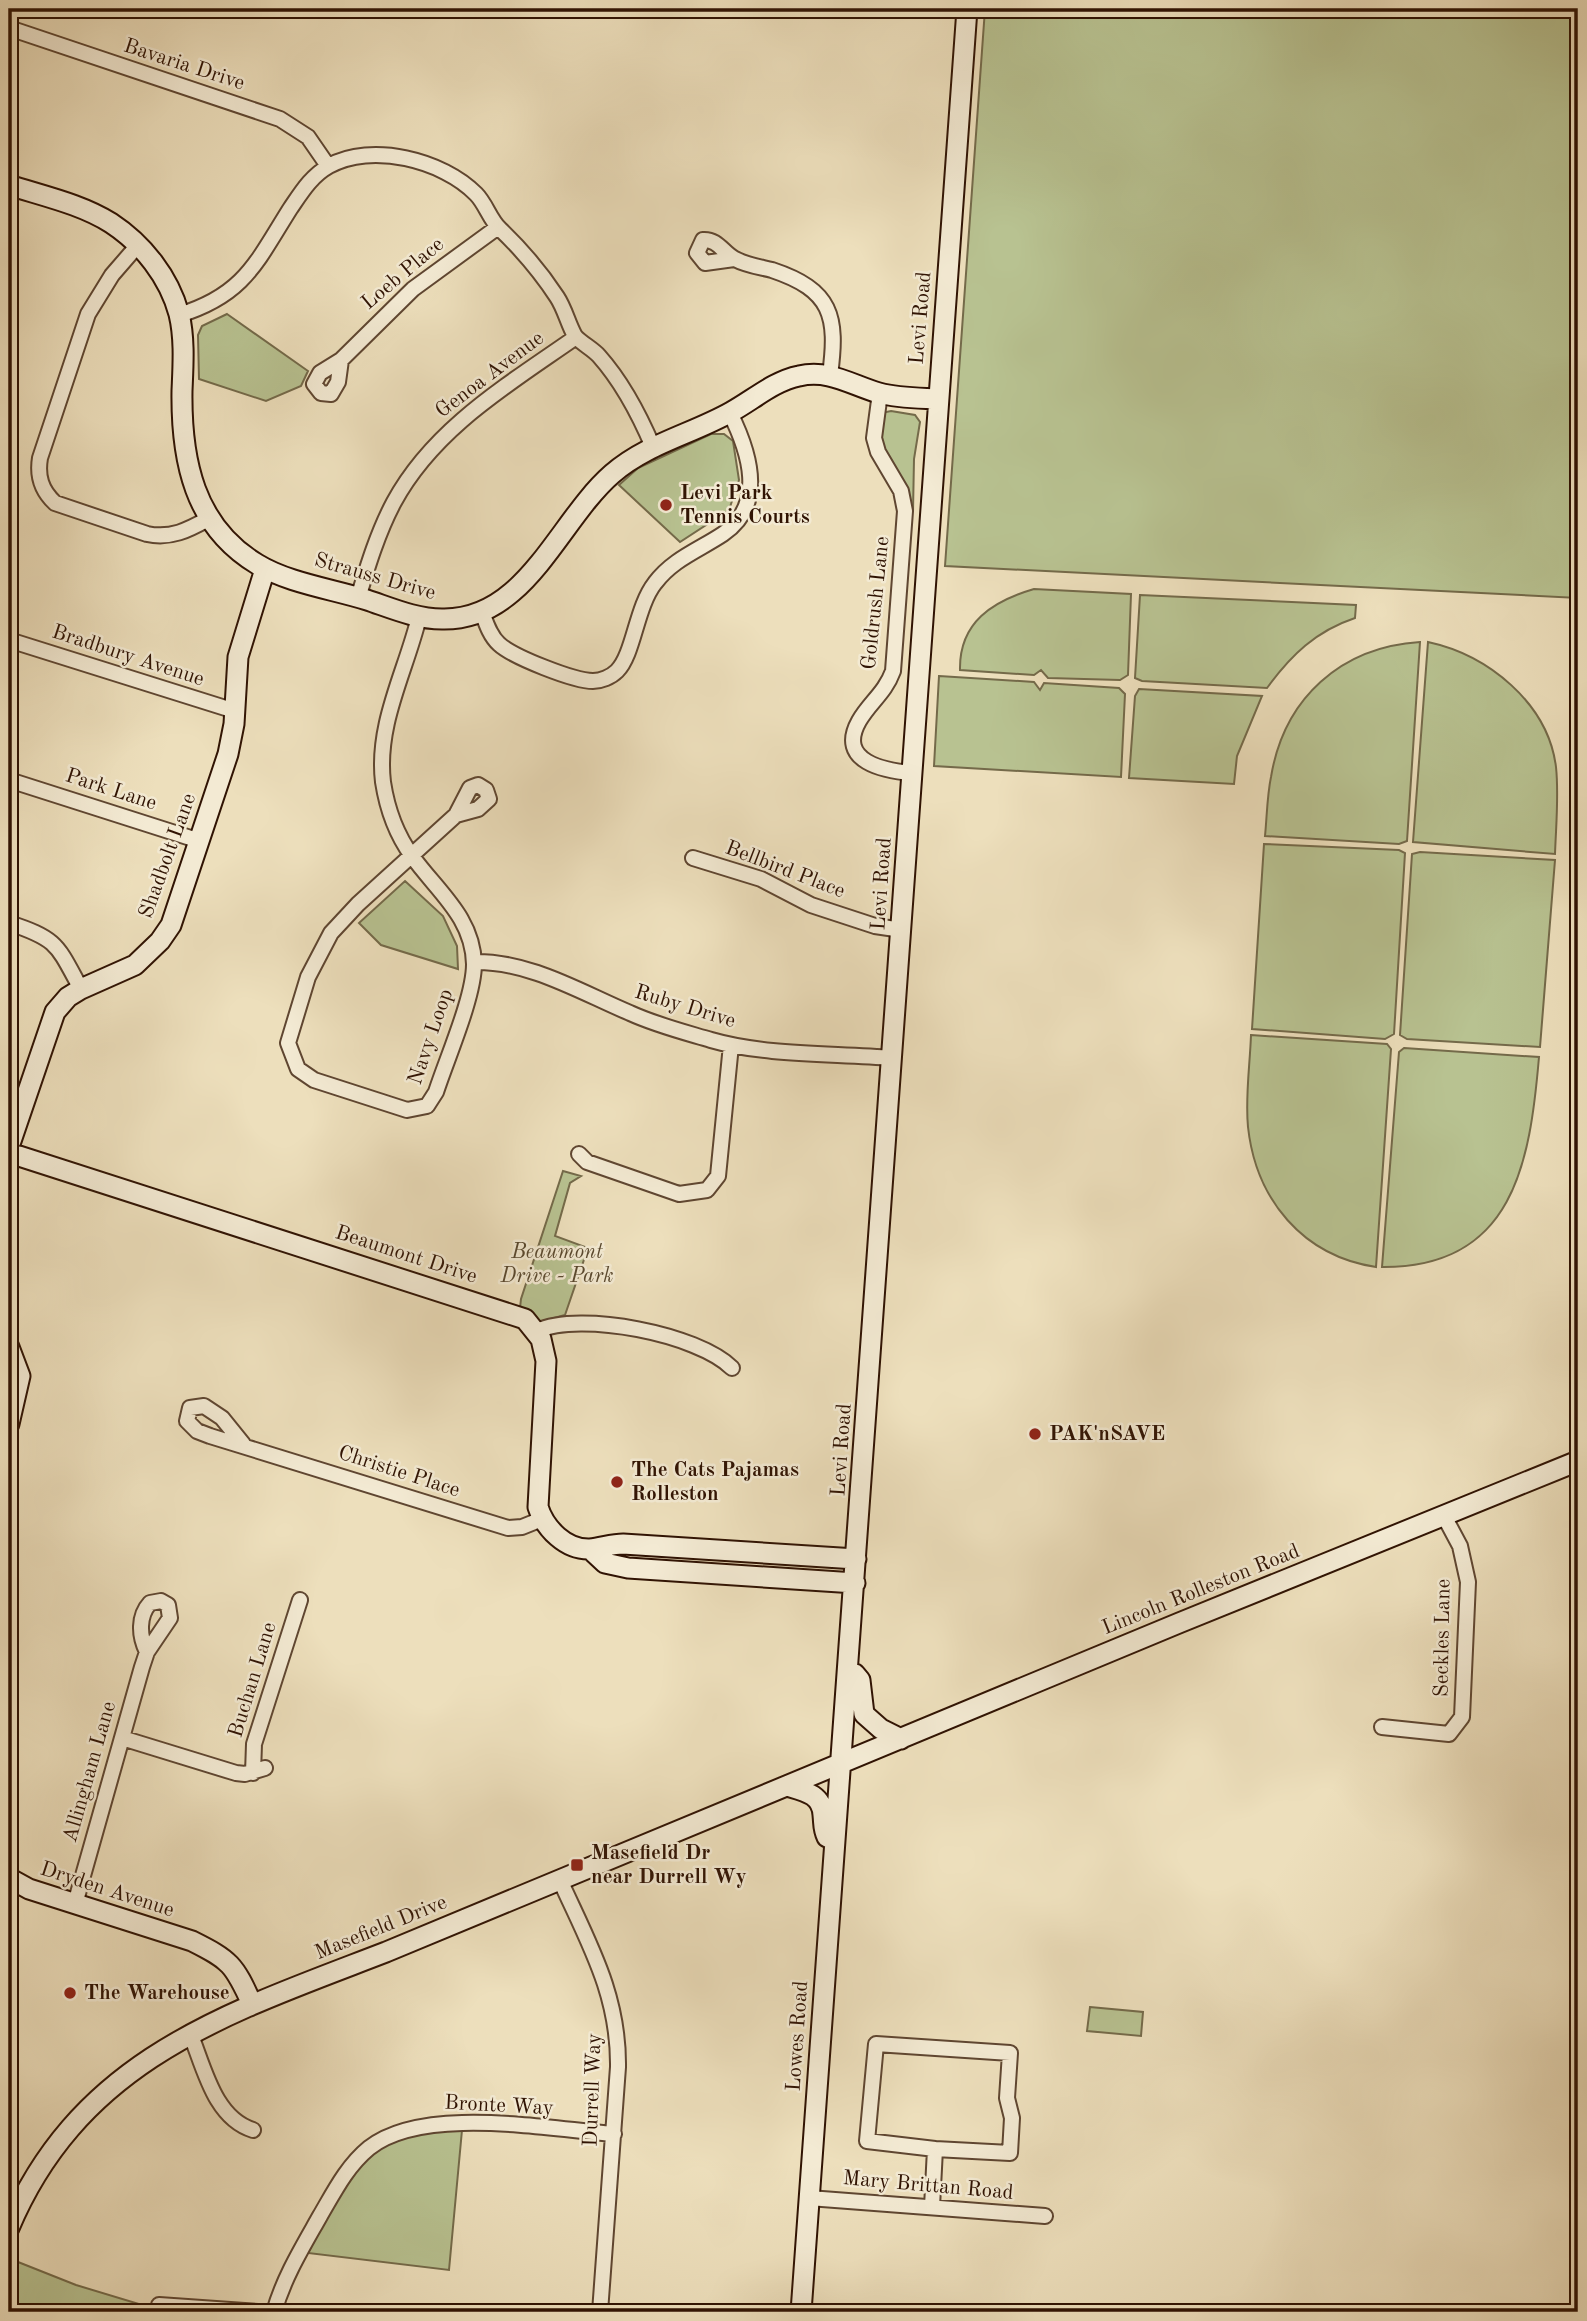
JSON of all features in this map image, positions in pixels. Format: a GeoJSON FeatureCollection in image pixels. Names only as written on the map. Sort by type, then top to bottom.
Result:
{"type":"FeatureCollection","features":[{"type":"Feature","properties":{"kind":"main road","name":"Levi Road"},"geometry":{"type":"LineString","coordinates":[[842,1763],[902,930],[936,399],[967,9]]}},
{"type":"Feature","properties":{"kind":"main road","name":"Strauss Drive"},"geometry":{"type":"LineString","coordinates":[[9,185],[99,217],[138,245],[164,279],[179,315],[184,447],[191,481],[208,519],[238,551],[265,569],[419,617],[451,619],[482,612],[522,583],[609,477],[653,447],[730,413],[792,378],[830,375],[880,393],[936,399]]}},
{"type":"Feature","properties":{"kind":"main road","name":"Shadbolt Lane"},"geometry":{"type":"LineString","coordinates":[[12,1151],[49,1022],[60,1005],[82,989],[135,965],[160,941],[179,907],[228,754],[235,711],[238,657],[265,569]]}},
{"type":"Feature","properties":{"kind":"main road","name":"Beaumont Drive"},"geometry":{"type":"LineString","coordinates":[[12,1151],[517,1314],[537,1331]]}},
{"type":"Feature","properties":{"kind":"main road"},"geometry":{"type":"LineString","coordinates":[[537,1331],[545,1361],[537,1490],[542,1519],[563,1541],[590,1549],[623,1544],[856,1559]]}},
{"type":"Feature","properties":{"kind":"main road"},"geometry":{"type":"LineString","coordinates":[[9,1347],[20,1376],[9,1424]]}},
{"type":"Feature","properties":{"kind":"main road","name":"Lincoln Rolleston Road"},"geometry":{"type":"LineString","coordinates":[[842,1763],[1578,1461]]}},
{"type":"Feature","properties":{"kind":"main road"},"geometry":{"type":"LineString","coordinates":[[590,1549],[605,1563],[615,1566],[855,1583]]}},
{"type":"Feature","properties":{"kind":"main road"},"geometry":{"type":"LineString","coordinates":[[713,1574],[715,1550]]}},
{"type":"Feature","properties":{"kind":"main road"},"geometry":{"type":"LineString","coordinates":[[849,1665],[860,1680],[864,1714],[881,1729],[901,1739]]}},
{"type":"Feature","properties":{"kind":"main road","name":"Masefield Drive"},"geometry":{"type":"LineString","coordinates":[[9,2228],[40,2167],[80,2117],[122,2076],[190,2033],[259,2001],[842,1763]]}},
{"type":"Feature","properties":{"kind":"main road","name":"Lowes Road"},"geometry":{"type":"LineString","coordinates":[[800,2312],[842,1763]]}},
{"type":"Feature","properties":{"kind":"main road"},"geometry":{"type":"LineString","coordinates":[[787,1786],[811,1793],[822,1805],[823,1830],[834,1850]]}},
{"type":"Feature","properties":{"kind":"main road","name":"Dryden Avenue"},"geometry":{"type":"LineString","coordinates":[[9,1878],[75,1904],[192,1941],[228,1947],[239,1954],[259,2001]]}},
{"type":"Feature","properties":{"kind":"street","name":"Bavaria Drive"},"geometry":{"type":"LineString","coordinates":[[9,29],[280,119],[308,137],[328,166]]}},
{"type":"Feature","properties":{"kind":"street"},"geometry":{"type":"LineString","coordinates":[[179,315],[219,300],[247,277],[302,190],[328,166],[359,156],[382,154],[431,167],[449,174],[475,192],[498,227],[520,247],[565,309],[576,337],[598,355],[616,378],[634,406],[653,447]]}},
{"type":"Feature","properties":{"kind":"street","name":"Loeb Place"},"geometry":{"type":"LineString","coordinates":[[341,360],[413,289],[498,227]]}},
{"type":"Feature","properties":{"kind":"street"},"geometry":{"type":"LineString","coordinates":[[138,245],[112,275],[88,314],[40,458],[39,478],[48,496],[55,503],[147,534],[158,536],[180,533],[208,519]]}},
{"type":"Feature","properties":{"kind":"street"},"geometry":{"type":"LineString","coordinates":[[734,259],[789,276],[822,298],[833,322],[830,375]]}},
{"type":"Feature","properties":{"kind":"street","name":"Genoa Avenue"},"geometry":{"type":"LineString","coordinates":[[358,597],[383,524],[422,460],[462,420],[576,337]]}},
{"type":"Feature","properties":{"kind":"street","name":"Goldrush Lane"},"geometry":{"type":"LineString","coordinates":[[880,393],[874,422],[874,438],[878,452],[901,491],[905,530],[893,671],[884,692],[860,719],[855,741],[860,755],[869,765],[885,771],[912,774]]}},
{"type":"Feature","properties":{"kind":"street"},"geometry":{"type":"LineString","coordinates":[[482,612],[494,640],[519,658],[592,681],[606,678],[617,671],[624,661],[640,608],[655,582],[679,560],[733,526],[745,508],[751,482],[750,459],[730,413]]}},
{"type":"Feature","properties":{"kind":"street","name":"Navy Loop"},"geometry":{"type":"LineString","coordinates":[[411,855],[344,918],[321,948],[289,1034],[289,1052],[293,1061],[298,1069],[314,1080],[407,1110],[427,1106],[436,1092],[471,983],[474,962],[462,918],[411,855],[391,815],[382,767],[388,719],[419,617]]}},
{"type":"Feature","properties":{"kind":"street","name":"Bradbury Avenue"},"geometry":{"type":"LineString","coordinates":[[9,640],[235,711]]}},
{"type":"Feature","properties":{"kind":"street","name":"Park Lane"},"geometry":{"type":"LineString","coordinates":[[9,780],[200,841]]}},
{"type":"Feature","properties":{"kind":"street"},"geometry":{"type":"LineString","coordinates":[[411,855],[456,815]]}},
{"type":"Feature","properties":{"kind":"street","name":"Bellbird Place"},"geometry":{"type":"LineString","coordinates":[[693,858],[761,879],[811,905],[875,926],[902,930]]}},
{"type":"Feature","properties":{"kind":"street"},"geometry":{"type":"LineString","coordinates":[[9,923],[42,934],[57,945],[82,989]]}},
{"type":"Feature","properties":{"kind":"street","name":"Ruby Drive"},"geometry":{"type":"LineString","coordinates":[[474,962],[500,963],[573,985],[632,1015],[731,1045],[892,1058]]}},
{"type":"Feature","properties":{"kind":"street"},"geometry":{"type":"LineString","coordinates":[[579,1154],[587,1162],[679,1194],[707,1190],[718,1176],[731,1045]]}},
{"type":"Feature","properties":{"kind":"street"},"geometry":{"type":"LineString","coordinates":[[537,1331],[568,1322],[632,1328],[714,1353],[732,1368]]}},
{"type":"Feature","properties":{"kind":"street","name":"Christie Place"},"geometry":{"type":"LineString","coordinates":[[243,1444],[508,1528],[523,1527],[542,1519]]}},
{"type":"Feature","properties":{"kind":"street","name":"Seckles Lane"},"geometry":{"type":"LineString","coordinates":[[1382,1727],[1449,1734],[1462,1717],[1468,1582],[1460,1546],[1444,1517]]}},
{"type":"Feature","properties":{"kind":"street","name":"Buchan Lane"},"geometry":{"type":"LineString","coordinates":[[122,1738],[236,1773],[259,1770],[254,1744],[300,1600]]}},
{"type":"Feature","properties":{"kind":"street","name":"Allingham Lane"},"geometry":{"type":"LineString","coordinates":[[75,1904],[147,1651]]}},
{"type":"Feature","properties":{"kind":"street","name":"Durrell Way"},"geometry":{"type":"LineString","coordinates":[[560,1880],[615,2010],[618,2045],[614,2134],[600,2312]]}},
{"type":"Feature","properties":{"kind":"street"},"geometry":{"type":"LineString","coordinates":[[190,2033],[221,2107],[234,2122],[253,2130]]}},
{"type":"Feature","properties":{"kind":"street"},"geometry":{"type":"LineString","coordinates":[[876,2045],[1010,2053],[1007,2098],[1012,2118],[1010,2153],[935,2149],[867,2141],[876,2045]]}},
{"type":"Feature","properties":{"kind":"street","name":"Bronte Way"},"geometry":{"type":"LineString","coordinates":[[274,2312],[296,2258],[350,2166],[370,2147],[390,2135],[410,2127],[453,2122],[614,2134]]}},
{"type":"Feature","properties":{"kind":"street"},"geometry":{"type":"LineString","coordinates":[[932,2207],[935,2149]]}},
{"type":"Feature","properties":{"kind":"street","name":"Mary Brittan Road"},"geometry":{"type":"LineString","coordinates":[[809,2198],[1045,2216]]}},
{"type":"Feature","properties":{"kind":"street"},"geometry":{"type":"LineString","coordinates":[[159,2305],[258,2312]]}},
{"type":"Feature","properties":{"kind":"green space"},"geometry":{"type":"Polygon","coordinates":[[[985,9],[1578,9],[1578,598],[945,566],[985,9]]]}},
{"type":"Feature","properties":{"kind":"green space"},"geometry":{"type":"Polygon","coordinates":[[[227,314],[308,371],[301,386],[266,401],[199,379],[198,335],[202,326],[227,314]]]}},
{"type":"Feature","properties":{"kind":"green space"},"geometry":{"type":"Polygon","coordinates":[[[891,411],[915,415],[920,422],[914,459],[913,512],[882,440],[881,413],[891,411]]]}},
{"type":"Feature","properties":{"kind":"green space"},"geometry":{"type":"Polygon","coordinates":[[[711,434],[724,434],[733,441],[739,480],[729,510],[680,542],[619,485],[638,468],[711,434]]]}},
{"type":"Feature","properties":{"kind":"green space"},"geometry":{"type":"Polygon","coordinates":[[[1034,589],[1131,594],[1128,675],[1120,680],[1048,678],[1041,670],[1034,675],[960,670],[965,639],[981,616],[1005,600],[1034,589]]]}},
{"type":"Feature","properties":{"kind":"green space"},"geometry":{"type":"Polygon","coordinates":[[[1140,595],[1356,605],[1355,618],[1316,637],[1285,665],[1267,688],[1142,681],[1135,678],[1140,595]]]}},
{"type":"Feature","properties":{"kind":"green space"},"geometry":{"type":"Polygon","coordinates":[[[1420,642],[1407,841],[1399,844],[1265,836],[1270,784],[1278,749],[1289,723],[1303,701],[1321,682],[1342,666],[1365,654],[1391,646],[1420,642]]]}},
{"type":"Feature","properties":{"kind":"green space"},"geometry":{"type":"Polygon","coordinates":[[[1428,642],[1450,648],[1493,670],[1512,685],[1541,722],[1551,744],[1556,767],[1555,854],[1413,842],[1428,642]]]}},
{"type":"Feature","properties":{"kind":"green space"},"geometry":{"type":"Polygon","coordinates":[[[939,676],[1034,682],[1040,690],[1044,683],[1119,688],[1125,694],[1121,777],[934,766],[939,676]]]}},
{"type":"Feature","properties":{"kind":"green space"},"geometry":{"type":"Polygon","coordinates":[[[1139,689],[1262,696],[1237,756],[1234,784],[1129,778],[1135,696],[1139,689]]]}},
{"type":"Feature","properties":{"kind":"green space"},"geometry":{"type":"Polygon","coordinates":[[[1264,844],[1399,850],[1405,853],[1394,1034],[1385,1039],[1252,1029],[1264,844]]]}},
{"type":"Feature","properties":{"kind":"green space"},"geometry":{"type":"Polygon","coordinates":[[[1420,852],[1555,860],[1540,1047],[1407,1039],[1400,1035],[1412,854],[1420,852]]]}},
{"type":"Feature","properties":{"kind":"green space"},"geometry":{"type":"Polygon","coordinates":[[[405,881],[443,916],[457,946],[458,969],[381,945],[359,923],[405,881]]]}},
{"type":"Feature","properties":{"kind":"green space"},"geometry":{"type":"Polygon","coordinates":[[[1251,1035],[1387,1044],[1391,1049],[1376,1267],[1350,1261],[1326,1251],[1306,1237],[1288,1220],[1261,1178],[1253,1154],[1247,1116],[1251,1035]]]}},
{"type":"Feature","properties":{"kind":"green space"},"geometry":{"type":"Polygon","coordinates":[[[1404,1048],[1539,1057],[1529,1134],[1520,1170],[1507,1202],[1487,1229],[1461,1249],[1426,1263],[1382,1267],[1399,1052],[1404,1048]]]}},
{"type":"Feature","properties":{"kind":"green space","name":"Beaumont Drive - Park"},"geometry":{"type":"Polygon","coordinates":[[[563,1171],[581,1176],[570,1183],[555,1236],[588,1248],[565,1315],[539,1322],[520,1308],[521,1299],[563,1171]]]}},
{"type":"Feature","properties":{"kind":"green space"},"geometry":{"type":"Polygon","coordinates":[[[1090,2007],[1143,2012],[1141,2036],[1087,2031],[1090,2007]]]}},
{"type":"Feature","properties":{"kind":"green space"},"geometry":{"type":"Polygon","coordinates":[[[431,2130],[462,2130],[449,2270],[308,2253],[342,2190],[365,2161],[394,2141],[431,2130]]]}},
{"type":"Feature","properties":{"kind":"green space"},"geometry":{"type":"Polygon","coordinates":[[[13,2260],[76,2285],[139,2304],[141,2312],[9,2312],[9,2281],[13,2260]]]}},
{"type":"Feature","properties":{"kind":"place","name":"Levi Park Tennis Courts"},"geometry":{"type":"Point","coordinates":[666,505]}},
{"type":"Feature","properties":{"kind":"place","name":"PAK'nSAVE"},"geometry":{"type":"Point","coordinates":[1035,1434]}},
{"type":"Feature","properties":{"kind":"place","name":"The Cats Pajamas Rolleston"},"geometry":{"type":"Point","coordinates":[617,1482]}},
{"type":"Feature","properties":{"kind":"place","name":"Masefield Dr near Durrell Wy"},"geometry":{"type":"Point","coordinates":[577,1865]}},
{"type":"Feature","properties":{"kind":"place","name":"The Warehouse"},"geometry":{"type":"Point","coordinates":[70,1993]}}]}
